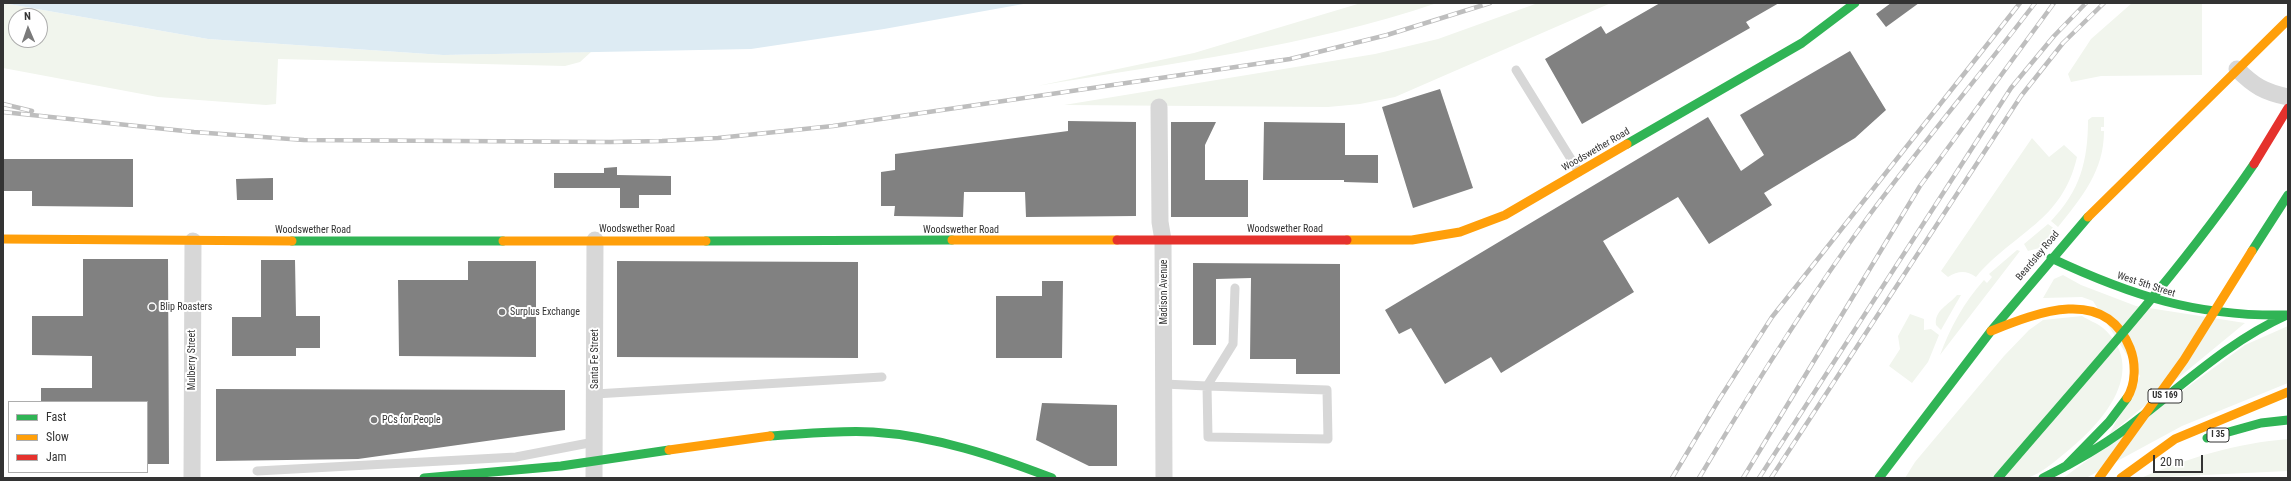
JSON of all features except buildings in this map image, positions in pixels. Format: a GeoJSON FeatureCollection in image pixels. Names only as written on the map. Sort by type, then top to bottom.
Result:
{"type":"FeatureCollection","features":[{"type":"Feature","properties":{"kind":"main road","name":"Woodswether Road"},"geometry":{"type":"LineString","coordinates":[[3,239],[193,241],[1412,240],[1460,232],[1505,215],[1802,42],[1855,3]]}},
{"type":"Feature","properties":{"kind":"main road","name":"Beardsley Road"},"geometry":{"type":"LineString","coordinates":[[1879,478],[1991,331],[2082,222],[2237,68],[2288,20]]}},
{"type":"Feature","properties":{"kind":"main road"},"geometry":{"type":"LineString","coordinates":[[1998,478],[2141,311],[2219,215],[2263,151],[2288,108]]}},
{"type":"Feature","properties":{"kind":"main road"},"geometry":{"type":"LineString","coordinates":[[2099,478],[2184,360],[2288,195]]}},
{"type":"Feature","properties":{"kind":"main road","name":"West 5th Street"},"geometry":{"type":"LineString","coordinates":[[2051,258],[2095,279],[2160,303],[2229,315],[2288,315]]}},
{"type":"Feature","properties":{"kind":"main road"},"geometry":{"type":"LineString","coordinates":[[1991,331],[2028,316],[2066,307],[2084,309],[2098,313],[2119,330],[2127,341],[2132,351],[2134,363],[2132,386],[2128,396],[2114,415],[2066,466]]}},
{"type":"Feature","properties":{"kind":"main road","name":"US 169"},"geometry":{"type":"LineString","coordinates":[[2042,478],[2066,466],[2133,423],[2225,350],[2251,333],[2288,315]]}},
{"type":"Feature","properties":{"kind":"main road"},"geometry":{"type":"LineString","coordinates":[[2121,478],[2174,439],[2288,392]]}},
{"type":"Feature","properties":{"kind":"main road","name":"I 35"},"geometry":{"type":"LineString","coordinates":[[2197,442],[2234,429],[2288,420]]}},
{"type":"Feature","properties":{"kind":"main road"},"geometry":{"type":"LineString","coordinates":[[424,478],[561,466],[770,436],[834,432],[885,433],[939,442],[1001,458],[1052,478]]}},
{"type":"Feature","properties":{"kind":"main road"},"geometry":{"type":"LineString","coordinates":[[2149,458],[2178,450]]}},
{"type":"Feature","properties":{"kind":"street"},"geometry":{"type":"LineString","coordinates":[[2237,68],[2252,84],[2267,92],[2288,97]]}},
{"type":"Feature","properties":{"kind":"street","name":"Madison Avenue"},"geometry":{"type":"LineString","coordinates":[[1159,107],[1160,222],[1163,240],[1164,478]]}},
{"type":"Feature","properties":{"kind":"street","name":"Santa Fe Street"},"geometry":{"type":"LineString","coordinates":[[594,478],[595,240]]}},
{"type":"Feature","properties":{"kind":"street","name":"Mulberry Street"},"geometry":{"type":"LineString","coordinates":[[192,478],[193,241]]}},
{"type":"Feature","properties":{"kind":"lane"},"geometry":{"type":"LineString","coordinates":[[1516,70],[1579,172]]}},
{"type":"Feature","properties":{"kind":"lane"},"geometry":{"type":"LineString","coordinates":[[1164,384],[1207,386],[1327,390],[1328,439],[1208,437],[1207,386],[1233,344],[1236,288]]}},
{"type":"Feature","properties":{"kind":"lane"},"geometry":{"type":"LineString","coordinates":[[595,394],[882,377]]}},
{"type":"Feature","properties":{"kind":"lane"},"geometry":{"type":"LineString","coordinates":[[257,471],[516,457],[594,442]]}},
{"type":"Feature","properties":{"kind":"shaded area"},"geometry":{"type":"Polygon","coordinates":[[[3,3],[31,8],[8,8],[8,48],[48,48],[48,11],[208,39],[443,55],[591,52],[580,62],[565,66],[278,59],[276,104],[266,105],[158,97],[3,68],[3,3]]]}},
{"type":"Feature","properties":{"kind":"shaded area"},"geometry":{"type":"Polygon","coordinates":[[[3,3],[1029,3],[884,29],[751,49],[443,55],[208,39],[48,11],[48,8],[31,8],[3,3]]]}},
{"type":"Feature","properties":{"kind":"shaded area"},"geometry":{"type":"Polygon","coordinates":[[[1361,3],[1437,3],[1388,18],[1289,43],[1037,86],[1194,53],[1361,3]]]}},
{"type":"Feature","properties":{"kind":"shaded area"},"geometry":{"type":"Polygon","coordinates":[[[1538,3],[1611,3],[1395,97],[1360,104],[1328,107],[1064,105],[1375,54],[1438,39],[1538,3]]]}},
{"type":"Feature","properties":{"kind":"shaded area"},"geometry":{"type":"Polygon","coordinates":[[[2132,3],[2202,3],[2202,75],[2101,76],[2071,82],[2068,74],[2091,39],[2132,3]]]}},
{"type":"Feature","properties":{"kind":"shaded area"},"geometry":{"type":"Polygon","coordinates":[[[2092,117],[2104,117],[2104,127],[2101,127],[2101,131],[2104,131],[2100,159],[2090,183],[2058,227],[2051,221],[2069,198],[2080,175],[2086,149],[2088,120],[2092,117]]]}},
{"type":"Feature","properties":{"kind":"shaded area"},"geometry":{"type":"Polygon","coordinates":[[[2032,138],[2049,157],[2064,145],[2077,157],[2070,179],[2060,197],[2036,224],[1991,261],[1976,277],[1969,273],[1962,272],[1955,273],[1948,277],[1941,271],[2032,138]]]}},
{"type":"Feature","properties":{"kind":"shaded area"},"geometry":{"type":"Polygon","coordinates":[[[2048,224],[2056,230],[2043,247],[2028,251],[2024,244],[2048,224]]]}},
{"type":"Feature","properties":{"kind":"shaded area"},"geometry":{"type":"Polygon","coordinates":[[[2017,250],[2020,251],[1940,355],[1953,325],[1970,297],[1984,280],[1987,283],[1992,277],[1989,274],[2017,250]]]}},
{"type":"Feature","properties":{"kind":"shaded area"},"geometry":{"type":"Polygon","coordinates":[[[2063,275],[2081,285],[2136,306],[2245,323],[2109,435],[2140,376],[2093,301],[2082,297],[2043,298],[2054,279],[2063,275]]]}},
{"type":"Feature","properties":{"kind":"shaded area"},"geometry":{"type":"Polygon","coordinates":[[[1957,295],[1961,295],[1941,330],[1936,325],[1937,315],[1957,295]]]}},
{"type":"Feature","properties":{"kind":"shaded area"},"geometry":{"type":"Polygon","coordinates":[[[1910,314],[1924,319],[1924,330],[1931,329],[1939,335],[1928,362],[1912,383],[1889,366],[1900,349],[1898,336],[1910,314]]]}},
{"type":"Feature","properties":{"kind":"shaded area"},"geometry":{"type":"Polygon","coordinates":[[[2082,316],[2103,328],[2116,344],[2122,360],[2122,377],[2108,409],[2096,424],[2070,449],[2049,466],[2027,478],[1905,478],[1915,462],[2004,356],[2029,330],[2043,320],[2082,316]]]}},
{"type":"Feature","properties":{"kind":"shaded area"},"geometry":{"type":"Polygon","coordinates":[[[2288,326],[2288,383],[2182,426],[2086,478],[2063,478],[2245,345],[2288,326]]]}},
{"type":"Feature","properties":{"kind":"shaded area"},"geometry":{"type":"Polygon","coordinates":[[[2288,439],[2288,471],[2141,478],[2176,464],[2213,452],[2250,444],[2288,439]]]}},
{"type":"Feature","properties":{"kind":"railway"},"geometry":{"type":"LineString","coordinates":[[3,112],[194,132],[304,140],[610,142],[718,138],[833,126],[1290,59],[1387,35],[1490,3]]}},
{"type":"Feature","properties":{"kind":"railway"},"geometry":{"type":"LineString","coordinates":[[1672,478],[1720,398],[1772,317],[2020,3]]}},
{"type":"Feature","properties":{"kind":"railway"},"geometry":{"type":"LineString","coordinates":[[1699,478],[1780,346],[1845,249],[1909,163],[2035,3]]}},
{"type":"Feature","properties":{"kind":"railway"},"geometry":{"type":"LineString","coordinates":[[1743,478],[1920,186],[2054,3]]}},
{"type":"Feature","properties":{"kind":"railway"},"geometry":{"type":"LineString","coordinates":[[1759,478],[2011,88],[2054,36],[2086,3]]}},
{"type":"Feature","properties":{"kind":"railway"},"geometry":{"type":"LineString","coordinates":[[1771,478],[2021,96],[2063,43],[2104,3]]}},
{"type":"Feature","properties":{"kind":"railway"},"geometry":{"type":"LineString","coordinates":[[3,104],[32,111]]}},
{"type":"Feature","properties":{"kind":"traffic: fast"},"geometry":{"type":"LineString","coordinates":[[1627,144],[1802,43],[1855,3]]}},
{"type":"Feature","properties":{"kind":"traffic: fast"},"geometry":{"type":"LineString","coordinates":[[1998,478],[2098,363],[2163,285],[2225,205],[2254,164]]}},
{"type":"Feature","properties":{"kind":"traffic: fast"},"geometry":{"type":"LineString","coordinates":[[2252,251],[2288,195]]}},
{"type":"Feature","properties":{"kind":"traffic: fast"},"geometry":{"type":"LineString","coordinates":[[1879,478],[1991,331],[2088,217]]}},
{"type":"Feature","properties":{"kind":"traffic: fast"},"geometry":{"type":"LineString","coordinates":[[706,241],[952,240]]}},
{"type":"Feature","properties":{"kind":"traffic: fast"},"geometry":{"type":"LineString","coordinates":[[292,241],[503,241]]}},
{"type":"Feature","properties":{"kind":"traffic: fast"},"geometry":{"type":"LineString","coordinates":[[2051,258],[2109,283],[2166,302],[2224,312],[2255,315],[2288,315]]}},
{"type":"Feature","properties":{"kind":"traffic: fast"},"geometry":{"type":"LineString","coordinates":[[2043,478],[2084,456],[2114,437],[2222,353],[2264,326],[2287,315]]}},
{"type":"Feature","properties":{"kind":"traffic: fast"},"geometry":{"type":"LineString","coordinates":[[2066,466],[2109,422],[2127,398]]}},
{"type":"Feature","properties":{"kind":"traffic: fast"},"geometry":{"type":"LineString","coordinates":[[2207,438],[2261,423],[2288,420]]}},
{"type":"Feature","properties":{"kind":"traffic: fast"},"geometry":{"type":"LineString","coordinates":[[770,436],[822,432],[873,432],[896,434],[964,448],[1009,462],[1052,478]]}},
{"type":"Feature","properties":{"kind":"traffic: fast"},"geometry":{"type":"LineString","coordinates":[[424,478],[561,466],[669,450]]}},
{"type":"Feature","properties":{"kind":"traffic: slow"},"geometry":{"type":"LineString","coordinates":[[2088,217],[2288,20]]}},
{"type":"Feature","properties":{"kind":"traffic: slow"},"geometry":{"type":"LineString","coordinates":[[1347,240],[1412,240],[1460,232],[1505,215],[1627,144]]}},
{"type":"Feature","properties":{"kind":"traffic: slow"},"geometry":{"type":"LineString","coordinates":[[3,239],[292,241]]}},
{"type":"Feature","properties":{"kind":"traffic: slow"},"geometry":{"type":"LineString","coordinates":[[952,240],[1117,240]]}},
{"type":"Feature","properties":{"kind":"traffic: slow"},"geometry":{"type":"LineString","coordinates":[[503,241],[706,241]]}},
{"type":"Feature","properties":{"kind":"traffic: slow"},"geometry":{"type":"LineString","coordinates":[[2099,478],[2184,360],[2252,251]]}},
{"type":"Feature","properties":{"kind":"traffic: slow"},"geometry":{"type":"LineString","coordinates":[[1991,331],[2028,317],[2068,309],[2087,310],[2104,316],[2119,328],[2132,354],[2134,373],[2132,386],[2127,398]]}},
{"type":"Feature","properties":{"kind":"traffic: slow"},"geometry":{"type":"LineString","coordinates":[[2121,478],[2175,439],[2288,392]]}},
{"type":"Feature","properties":{"kind":"traffic: slow"},"geometry":{"type":"LineString","coordinates":[[669,450],[770,436]]}},
{"type":"Feature","properties":{"kind":"traffic: jam"},"geometry":{"type":"LineString","coordinates":[[2254,164],[2288,108]]}},
{"type":"Feature","properties":{"kind":"traffic: jam"},"geometry":{"type":"LineString","coordinates":[[1117,240],[1347,240]]}},
{"type":"Feature","properties":{"kind":"place","name":"Blip Roasters"},"geometry":{"type":"Point","coordinates":[152,307]}},
{"type":"Feature","properties":{"kind":"place","name":"Surplus Exchange"},"geometry":{"type":"Point","coordinates":[502,312]}},
{"type":"Feature","properties":{"kind":"place","name":"PCs for People"},"geometry":{"type":"Point","coordinates":[374,420]}}]}
